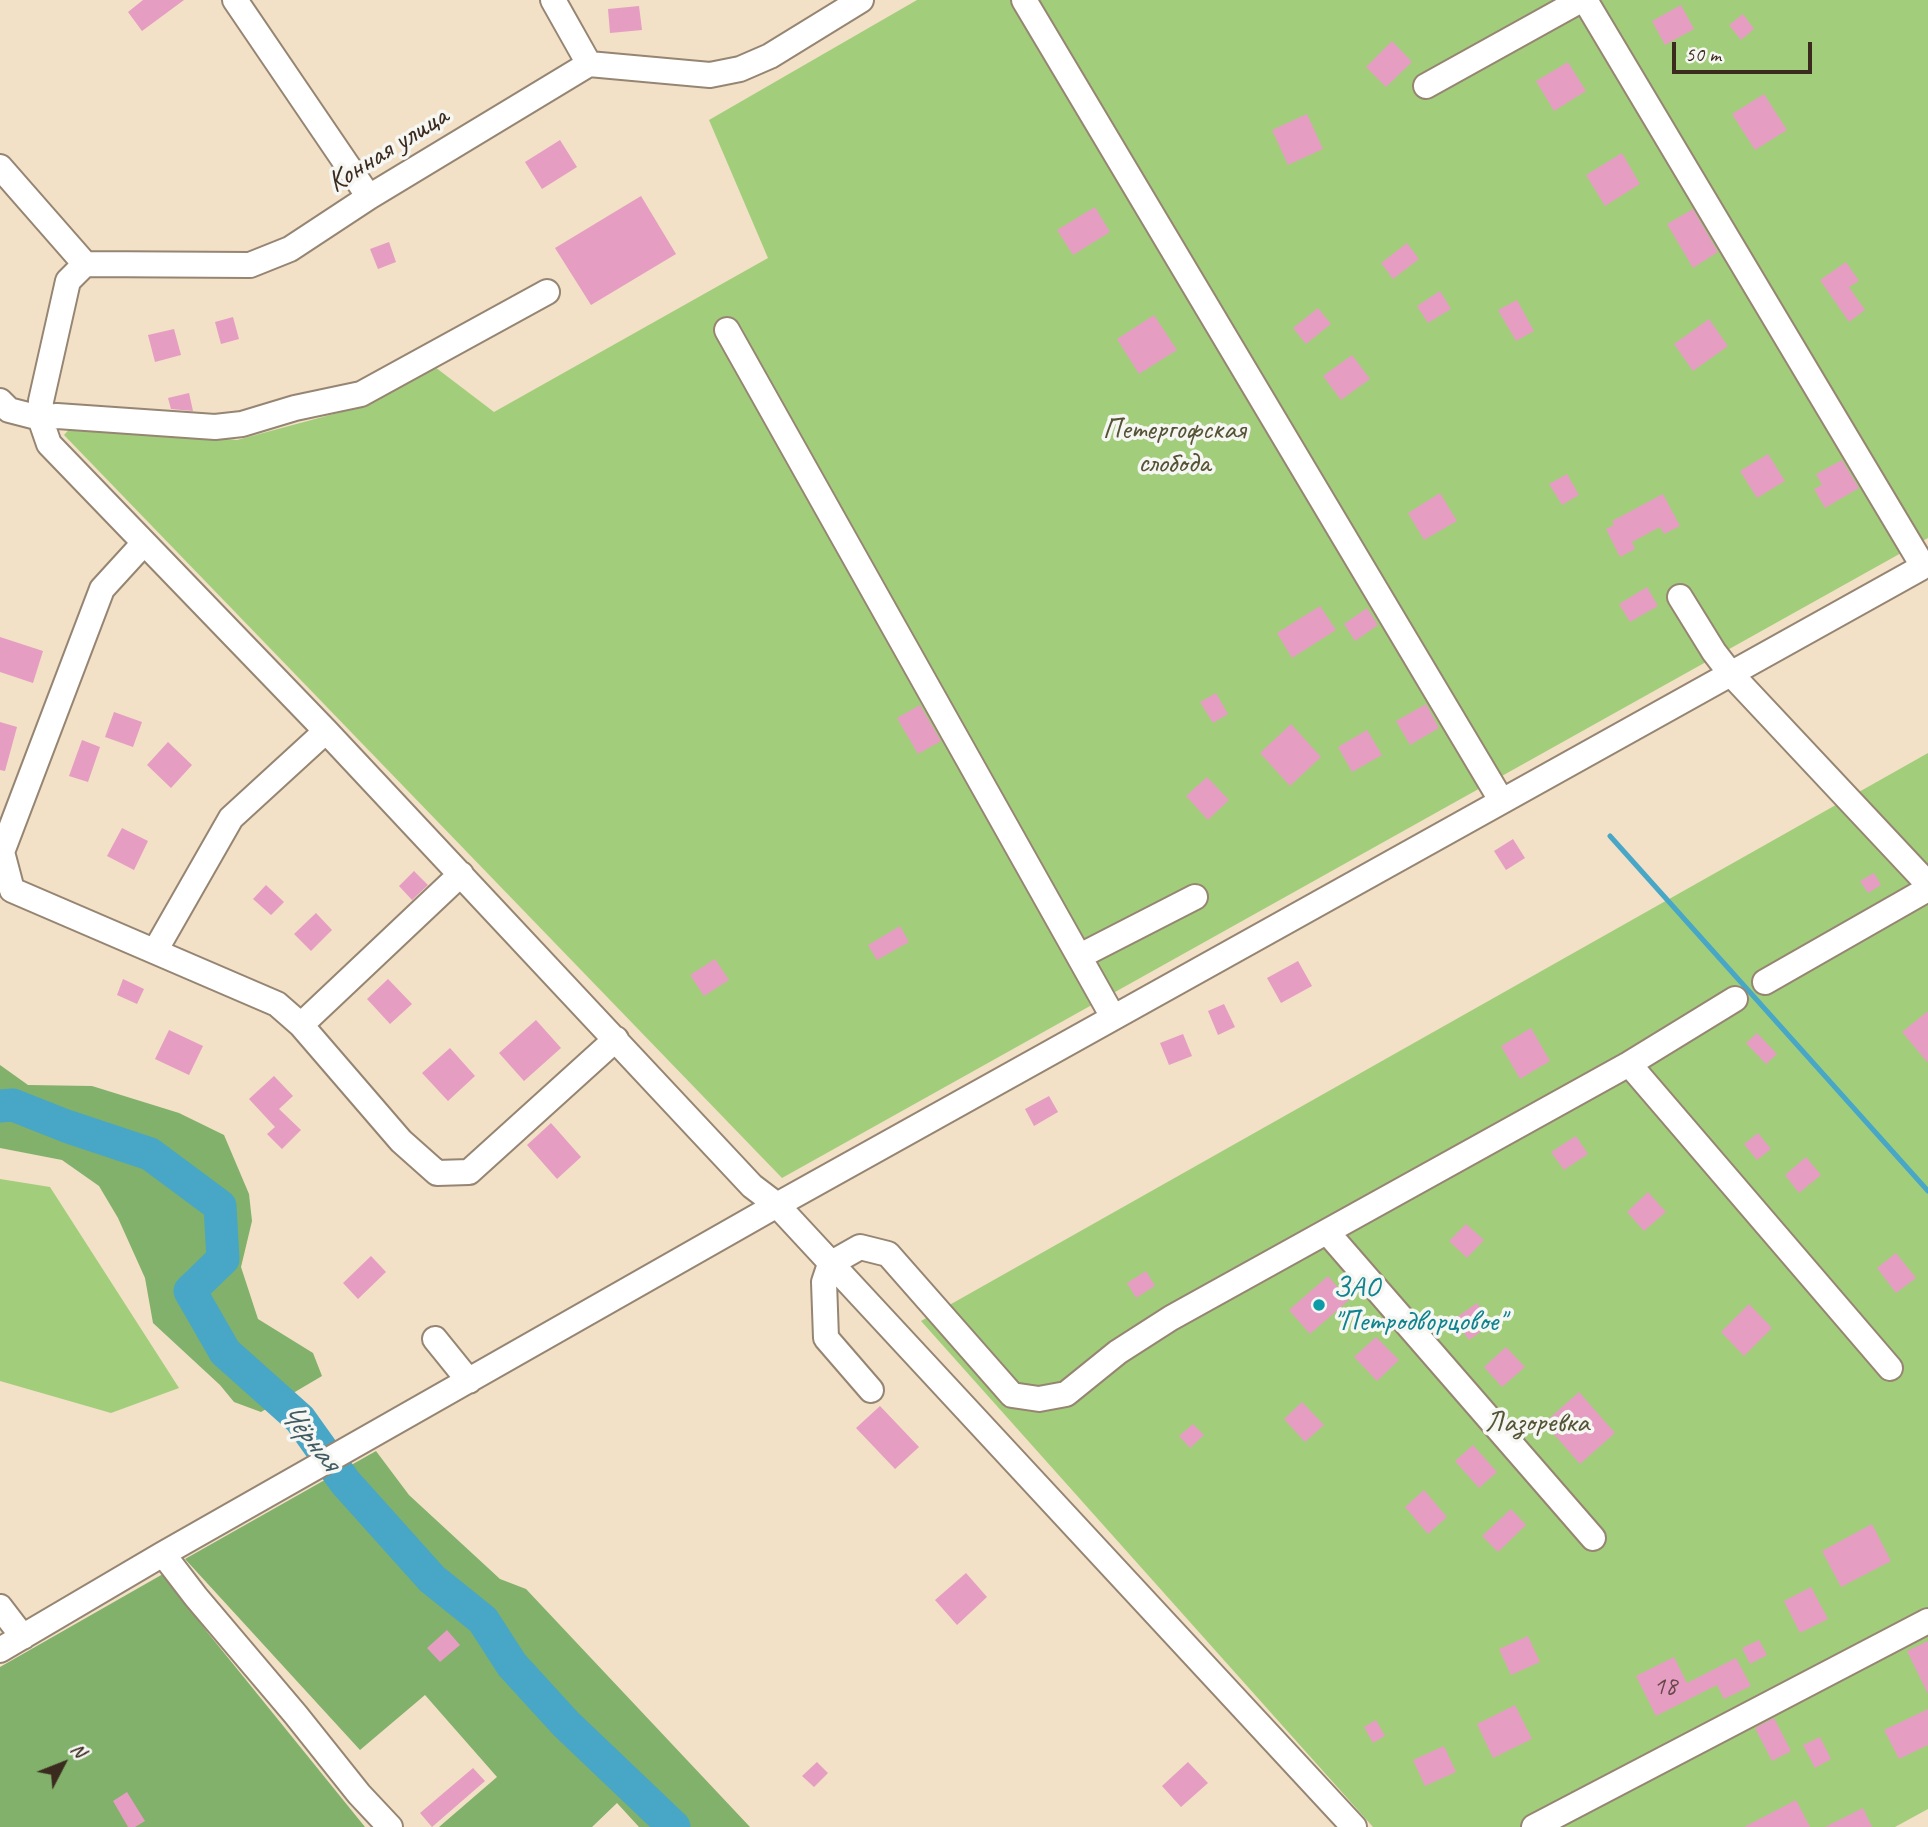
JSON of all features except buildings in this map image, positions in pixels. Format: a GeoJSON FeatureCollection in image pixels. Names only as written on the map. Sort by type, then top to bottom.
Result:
{"type":"FeatureCollection","features":[{"type":"Feature","properties":{"kind":"street"},"geometry":{"type":"LineString","coordinates":[[235,0],[369,197]]}},
{"type":"Feature","properties":{"kind":"street"},"geometry":{"type":"LineString","coordinates":[[553,0],[589,64],[710,75],[740,69],[770,56],[861,0]]}},
{"type":"Feature","properties":{"kind":"street"},"geometry":{"type":"LineString","coordinates":[[1024,0],[1501,800]]}},
{"type":"Feature","properties":{"kind":"street"},"geometry":{"type":"LineString","coordinates":[[0,1650],[163,1554],[777,1205],[1926,565],[1583,0],[1426,86]]}},
{"type":"Feature","properties":{"kind":"street","name":"Конная улица"},"geometry":{"type":"LineString","coordinates":[[85,264],[250,265],[290,249],[369,197],[589,64]]}},
{"type":"Feature","properties":{"kind":"street"},"geometry":{"type":"LineString","coordinates":[[0,167],[85,264],[68,281],[41,401],[40,418],[49,444],[326,731],[752,1186],[777,1205],[1354,1827]]}},
{"type":"Feature","properties":{"kind":"street"},"geometry":{"type":"LineString","coordinates":[[0,401],[9,410],[40,418],[57,416],[215,427],[242,424],[295,408],[361,394],[547,292]]}},
{"type":"Feature","properties":{"kind":"street"},"geometry":{"type":"LineString","coordinates":[[727,330],[1113,1017]]}},
{"type":"Feature","properties":{"kind":"street"},"geometry":{"type":"LineString","coordinates":[[144,543],[102,589],[2,852],[12,890],[277,1004],[301,1025],[401,1140],[437,1173],[469,1171],[616,1039]]}},
{"type":"Feature","properties":{"kind":"street"},"geometry":{"type":"LineString","coordinates":[[1680,597],[1731,674],[1928,884]]}},
{"type":"Feature","properties":{"kind":"street"},"geometry":{"type":"LineString","coordinates":[[155,951],[231,818],[326,731]]}},
{"type":"Feature","properties":{"kind":"street"},"geometry":{"type":"LineString","coordinates":[[301,1025],[461,874]]}},
{"type":"Feature","properties":{"kind":"street"},"geometry":{"type":"LineString","coordinates":[[1765,982],[1928,890]]}},
{"type":"Feature","properties":{"kind":"street"},"geometry":{"type":"LineString","coordinates":[[1080,956],[1195,897]]}},
{"type":"Feature","properties":{"kind":"street"},"geometry":{"type":"LineString","coordinates":[[871,1390],[826,1338],[824,1282],[830,1264],[860,1247],[888,1254],[1012,1395],[1039,1399],[1066,1394],[1118,1352],[1171,1318],[1629,1064],[1735,999]]}},
{"type":"Feature","properties":{"kind":"street"},"geometry":{"type":"LineString","coordinates":[[1629,1064],[1890,1368]]}},
{"type":"Feature","properties":{"kind":"street"},"geometry":{"type":"LineString","coordinates":[[1327,1233],[1593,1538]]}},
{"type":"Feature","properties":{"kind":"street"},"geometry":{"type":"LineString","coordinates":[[435,1339],[470,1381]]}},
{"type":"Feature","properties":{"kind":"street"},"geometry":{"type":"LineString","coordinates":[[163,1554],[359,1794],[390,1827]]}},
{"type":"Feature","properties":{"kind":"street"},"geometry":{"type":"LineString","coordinates":[[0,1607],[23,1637]]}},
{"type":"Feature","properties":{"kind":"street"},"geometry":{"type":"LineString","coordinates":[[1534,1827],[1928,1621]]}},
{"type":"Feature","properties":{"kind":"green space","name":"Петергофская слобода"},"geometry":{"type":"Polygon","coordinates":[[[917,0],[1928,0],[1928,538],[782,1178],[64,435],[75,423],[237,440],[356,408],[431,364],[494,412],[768,258],[709,120],[917,0]]]}},
{"type":"Feature","properties":{"kind":"green space","name":"Лазоревка"},"geometry":{"type":"Polygon","coordinates":[[[1928,753],[1928,1809],[1895,1827],[1373,1827],[921,1321],[1928,753]]]}},
{"type":"Feature","properties":{"kind":"green space"},"geometry":{"type":"Polygon","coordinates":[[[0,1065],[28,1085],[92,1086],[179,1113],[224,1135],[249,1194],[252,1221],[241,1267],[258,1319],[313,1353],[322,1376],[261,1412],[234,1402],[220,1385],[153,1323],[145,1278],[118,1218],[99,1186],[62,1160],[0,1148],[0,1065]]]}},
{"type":"Feature","properties":{"kind":"green space"},"geometry":{"type":"Polygon","coordinates":[[[0,1179],[50,1187],[179,1388],[111,1413],[0,1381],[0,1179]]]}},
{"type":"Feature","properties":{"kind":"green space"},"geometry":{"type":"Polygon","coordinates":[[[376,1451],[409,1495],[500,1579],[526,1589],[750,1827],[639,1827],[617,1803],[592,1827],[439,1827],[497,1777],[425,1695],[360,1750],[185,1559],[376,1451]]]}},
{"type":"Feature","properties":{"kind":"green space"},"geometry":{"type":"Polygon","coordinates":[[[163,1574],[365,1827],[0,1827],[0,1667],[163,1574]]]}},
{"type":"Feature","properties":{"kind":"waterway"},"geometry":{"type":"LineString","coordinates":[[1610,836],[1928,1191]]}},
{"type":"Feature","properties":{"kind":"waterway","name":"Чёрная"},"geometry":{"type":"LineString","coordinates":[[0,1106],[13,1105],[150,1154],[220,1206],[223,1259],[190,1291],[225,1352],[300,1419],[345,1482],[432,1579],[483,1620],[512,1665],[566,1724],[674,1827]]}},
{"type":"Feature","properties":{"kind":"place","name":"ЗАО \"Петродворцовое\""},"geometry":{"type":"Point","coordinates":[1319,1305]}}]}
